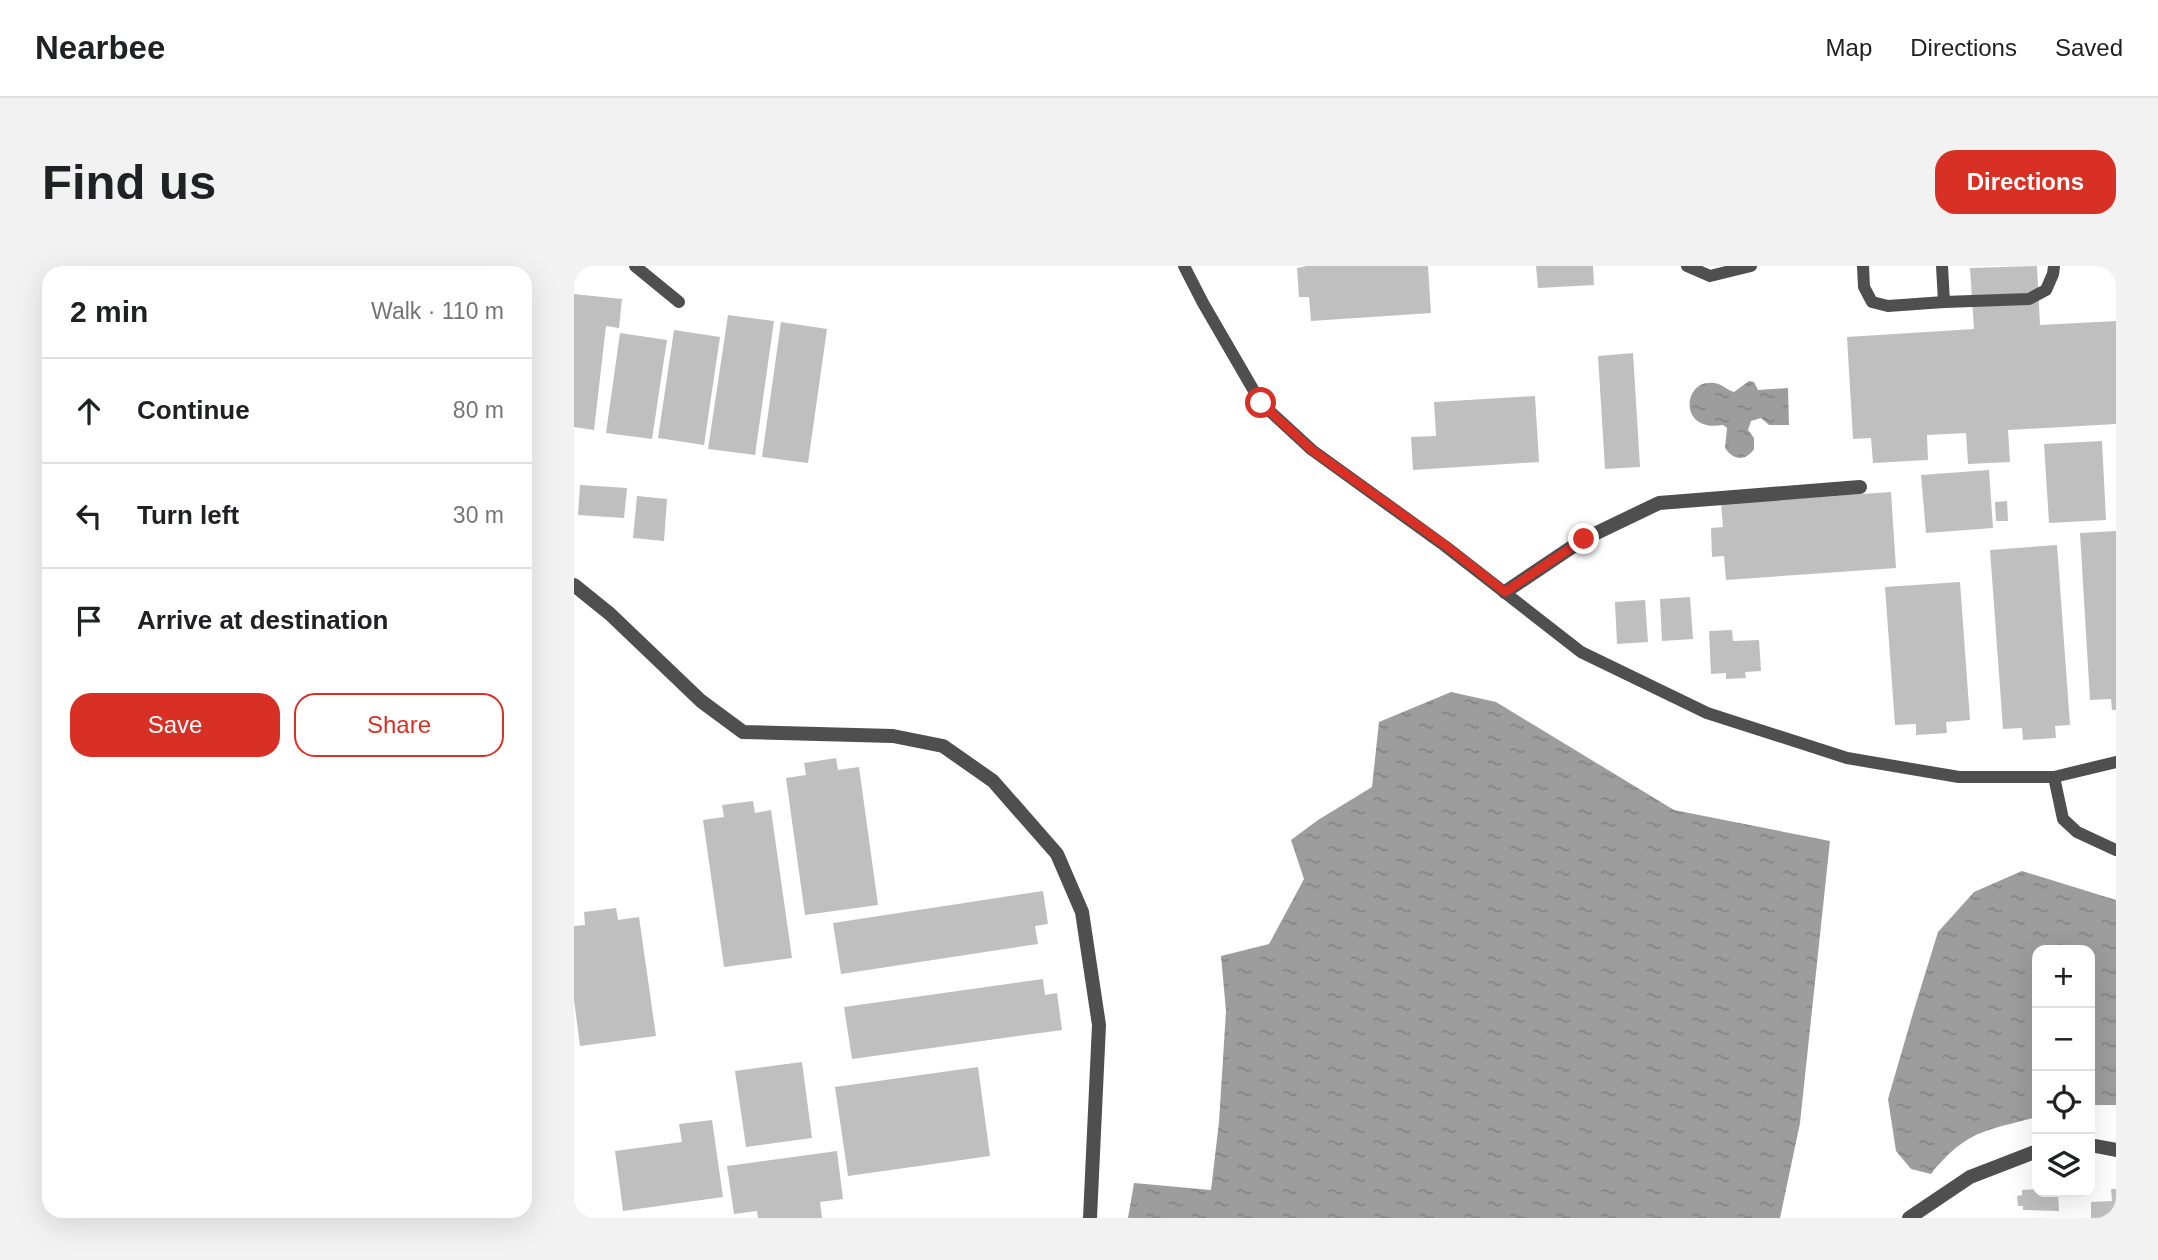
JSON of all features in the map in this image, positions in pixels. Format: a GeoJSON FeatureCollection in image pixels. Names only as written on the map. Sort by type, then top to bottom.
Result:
{"type":"FeatureCollection","features":[{"type":"Feature","properties":{"kind":"street"},"geometry":{"type":"LineString","coordinates":[[1505,592],[1584,539],[1659,503],[1860,487]]}},
{"type":"Feature","properties":{"kind":"street"},"geometry":{"type":"LineString","coordinates":[[574,585],[610,614],[701,701],[743,732],[893,736],[943,746],[993,781],[1057,854],[1082,912],[1099,1025],[1090,1218]]}},
{"type":"Feature","properties":{"kind":"street"},"geometry":{"type":"LineString","coordinates":[[2095,1146],[2116,1150]]}},
{"type":"Feature","properties":{"kind":"street"},"geometry":{"type":"LineString","coordinates":[[1909,1218],[1970,1177],[2032,1153]]}},
{"type":"Feature","properties":{"kind":"lane"},"geometry":{"type":"LineString","coordinates":[[635,266],[679,302]]}},
{"type":"Feature","properties":{"kind":"lane"},"geometry":{"type":"LineString","coordinates":[[1184,266],[1261,403],[1312,450],[1445,545],[1581,652],[1707,713],[1847,758],[1959,777],[2054,777],[2116,762]]}},
{"type":"Feature","properties":{"kind":"lane"},"geometry":{"type":"LineString","coordinates":[[1687,266],[1710,276],[1751,266]]}},
{"type":"Feature","properties":{"kind":"lane"},"geometry":{"type":"LineString","coordinates":[[1863,266],[1864,287],[1872,302],[1888,306],[2029,299],[2046,290],[2054,266]]}},
{"type":"Feature","properties":{"kind":"lane"},"geometry":{"type":"LineString","coordinates":[[1942,266],[1944,302]]}},
{"type":"Feature","properties":{"kind":"lane"},"geometry":{"type":"LineString","coordinates":[[2054,777],[2063,819],[2077,832],[2116,850]]}},
{"type":"Feature","properties":{"kind":"water"},"geometry":{"type":"Polygon","coordinates":[[[1749,381],[1754,382],[1758,390],[1788,388],[1789,425],[1769,425],[1761,418],[1751,421],[1748,430],[1754,438],[1754,449],[1747,456],[1739,458],[1725,448],[1727,428],[1698,421],[1692,414],[1691,396],[1704,384],[1714,383],[1734,392],[1749,381]]]}},
{"type":"Feature","properties":{"kind":"water"},"geometry":{"type":"Polygon","coordinates":[[[1451,692],[1496,702],[1674,810],[1830,841],[1800,1123],[1780,1218],[1128,1218],[1134,1183],[1211,1190],[1219,1122],[1226,1011],[1221,956],[1269,944],[1304,879],[1291,840],[1372,787],[1379,722],[1451,692]]]}},
{"type":"Feature","properties":{"kind":"water"},"geometry":{"type":"Polygon","coordinates":[[[2022,871],[2116,900],[2116,1105],[2095,1105],[2095,945],[2032,945],[2032,1118],[1990,1130],[1967,1140],[1955,1148],[1931,1174],[1911,1169],[1896,1151],[1888,1099],[1938,932],[1974,892],[2022,871]]]}},
{"type":"Feature","properties":{"kind":"building"},"geometry":{"type":"Polygon","coordinates":[[[1428,266],[1431,313],[1311,321],[1309,297],[1299,297],[1297,268],[1428,266]]]}},
{"type":"Feature","properties":{"kind":"building"},"geometry":{"type":"Polygon","coordinates":[[[1536,266],[1593,266],[1594,285],[1538,288],[1536,266]]]}},
{"type":"Feature","properties":{"kind":"building"},"geometry":{"type":"Polygon","coordinates":[[[2037,266],[2040,325],[2116,321],[2116,424],[2008,430],[2010,462],[1968,464],[1966,433],[1927,435],[1928,460],[1873,463],[1871,438],[1853,439],[1847,337],[1974,329],[1970,268],[2037,266]]]}},
{"type":"Feature","properties":{"kind":"building"},"geometry":{"type":"Polygon","coordinates":[[[574,294],[622,299],[619,328],[606,326],[594,430],[574,427],[574,294]]]}},
{"type":"Feature","properties":{"kind":"building"},"geometry":{"type":"Polygon","coordinates":[[[728,315],[774,321],[755,455],[708,449],[728,315]]]}},
{"type":"Feature","properties":{"kind":"building"},"geometry":{"type":"Polygon","coordinates":[[[781,322],[827,329],[808,463],[762,457],[781,322]]]}},
{"type":"Feature","properties":{"kind":"building"},"geometry":{"type":"Polygon","coordinates":[[[674,330],[720,337],[704,445],[658,438],[674,330]]]}},
{"type":"Feature","properties":{"kind":"building"},"geometry":{"type":"Polygon","coordinates":[[[620,333],[667,340],[652,439],[606,433],[620,333]]]}},
{"type":"Feature","properties":{"kind":"building"},"geometry":{"type":"Polygon","coordinates":[[[1633,353],[1640,467],[1605,469],[1598,356],[1633,353]]]}},
{"type":"Feature","properties":{"kind":"building"},"geometry":{"type":"Polygon","coordinates":[[[1535,396],[1539,462],[1413,470],[1411,437],[1436,436],[1434,402],[1535,396]]]}},
{"type":"Feature","properties":{"kind":"building"},"geometry":{"type":"Polygon","coordinates":[[[2102,441],[2106,520],[2049,523],[2044,444],[2102,441]]]}},
{"type":"Feature","properties":{"kind":"building"},"geometry":{"type":"Polygon","coordinates":[[[1989,470],[1993,528],[1926,533],[1921,475],[1989,470]]]}},
{"type":"Feature","properties":{"kind":"building"},"geometry":{"type":"Polygon","coordinates":[[[580,485],[627,488],[624,518],[578,515],[580,485]]]}},
{"type":"Feature","properties":{"kind":"building"},"geometry":{"type":"Polygon","coordinates":[[[1891,492],[1896,568],[1726,580],[1724,556],[1712,557],[1711,528],[1723,527],[1721,504],[1891,492]]]}},
{"type":"Feature","properties":{"kind":"building"},"geometry":{"type":"Polygon","coordinates":[[[637,496],[667,499],[664,541],[633,538],[637,496]]]}},
{"type":"Feature","properties":{"kind":"building"},"geometry":{"type":"Polygon","coordinates":[[[2007,501],[2008,521],[1996,521],[1995,502],[2007,501]]]}},
{"type":"Feature","properties":{"kind":"building"},"geometry":{"type":"Polygon","coordinates":[[[2116,531],[2116,710],[2112,710],[2111,699],[2090,700],[2080,533],[2116,531]]]}},
{"type":"Feature","properties":{"kind":"building"},"geometry":{"type":"Polygon","coordinates":[[[2057,545],[2070,725],[2055,726],[2056,738],[2023,740],[2022,728],[2003,729],[1990,550],[2057,545]]]}},
{"type":"Feature","properties":{"kind":"building"},"geometry":{"type":"Polygon","coordinates":[[[1960,582],[1970,720],[1946,722],[1947,733],[1916,735],[1916,724],[1895,725],[1885,587],[1960,582]]]}},
{"type":"Feature","properties":{"kind":"building"},"geometry":{"type":"Polygon","coordinates":[[[1690,597],[1693,639],[1662,641],[1660,599],[1690,597]]]}},
{"type":"Feature","properties":{"kind":"building"},"geometry":{"type":"Polygon","coordinates":[[[1645,600],[1648,642],[1617,644],[1615,602],[1645,600]]]}},
{"type":"Feature","properties":{"kind":"building"},"geometry":{"type":"Polygon","coordinates":[[[1732,630],[1733,641],[1759,640],[1761,671],[1745,672],[1746,678],[1726,679],[1726,673],[1711,674],[1709,631],[1732,630]]]}},
{"type":"Feature","properties":{"kind":"building"},"geometry":{"type":"Polygon","coordinates":[[[836,758],[838,770],[859,767],[878,905],[805,915],[786,778],[806,775],[804,763],[836,758]]]}},
{"type":"Feature","properties":{"kind":"building"},"geometry":{"type":"Polygon","coordinates":[[[753,801],[755,813],[771,810],[792,958],[724,967],[703,820],[724,817],[722,805],[753,801]]]}},
{"type":"Feature","properties":{"kind":"building"},"geometry":{"type":"Polygon","coordinates":[[[1043,891],[1048,924],[1035,926],[1038,944],[841,974],[833,923],[1043,891]]]}},
{"type":"Feature","properties":{"kind":"building"},"geometry":{"type":"Polygon","coordinates":[[[616,908],[618,920],[639,917],[656,1036],[580,1046],[574,1000],[574,926],[585,925],[584,912],[616,908]]]}},
{"type":"Feature","properties":{"kind":"building"},"geometry":{"type":"Polygon","coordinates":[[[1043,979],[1045,995],[1057,993],[1062,1030],[852,1059],[844,1007],[1043,979]]]}},
{"type":"Feature","properties":{"kind":"building"},"geometry":{"type":"Polygon","coordinates":[[[802,1062],[812,1138],[746,1147],[735,1071],[802,1062]]]}},
{"type":"Feature","properties":{"kind":"building"},"geometry":{"type":"Polygon","coordinates":[[[978,1067],[990,1156],[848,1176],[835,1087],[978,1067]]]}},
{"type":"Feature","properties":{"kind":"building"},"geometry":{"type":"Polygon","coordinates":[[[712,1120],[723,1197],[623,1211],[615,1151],[682,1142],[679,1124],[712,1120]]]}},
{"type":"Feature","properties":{"kind":"building"},"geometry":{"type":"Polygon","coordinates":[[[837,1151],[843,1199],[820,1202],[822,1218],[758,1218],[757,1211],[734,1214],[727,1166],[837,1151]]]}},
{"type":"Feature","properties":{"kind":"building"},"geometry":{"type":"Polygon","coordinates":[[[2032,1189],[2032,1197],[2058,1197],[2059,1211],[2023,1210],[2023,1206],[2018,1206],[2017,1196],[2022,1195],[2022,1190],[2032,1189]]]}},
{"type":"Feature","properties":{"kind":"building"},"geometry":{"type":"Polygon","coordinates":[[[2111,1189],[2116,1189],[2116,1218],[2091,1218],[2091,1202],[2112,1201],[2111,1189]]]}},
{"type":"Feature","properties":{"kind":"route"},"geometry":{"type":"LineString","coordinates":[[1261,403],[1312,450],[1445,545],[1505,592],[1584,539]]}}]}
